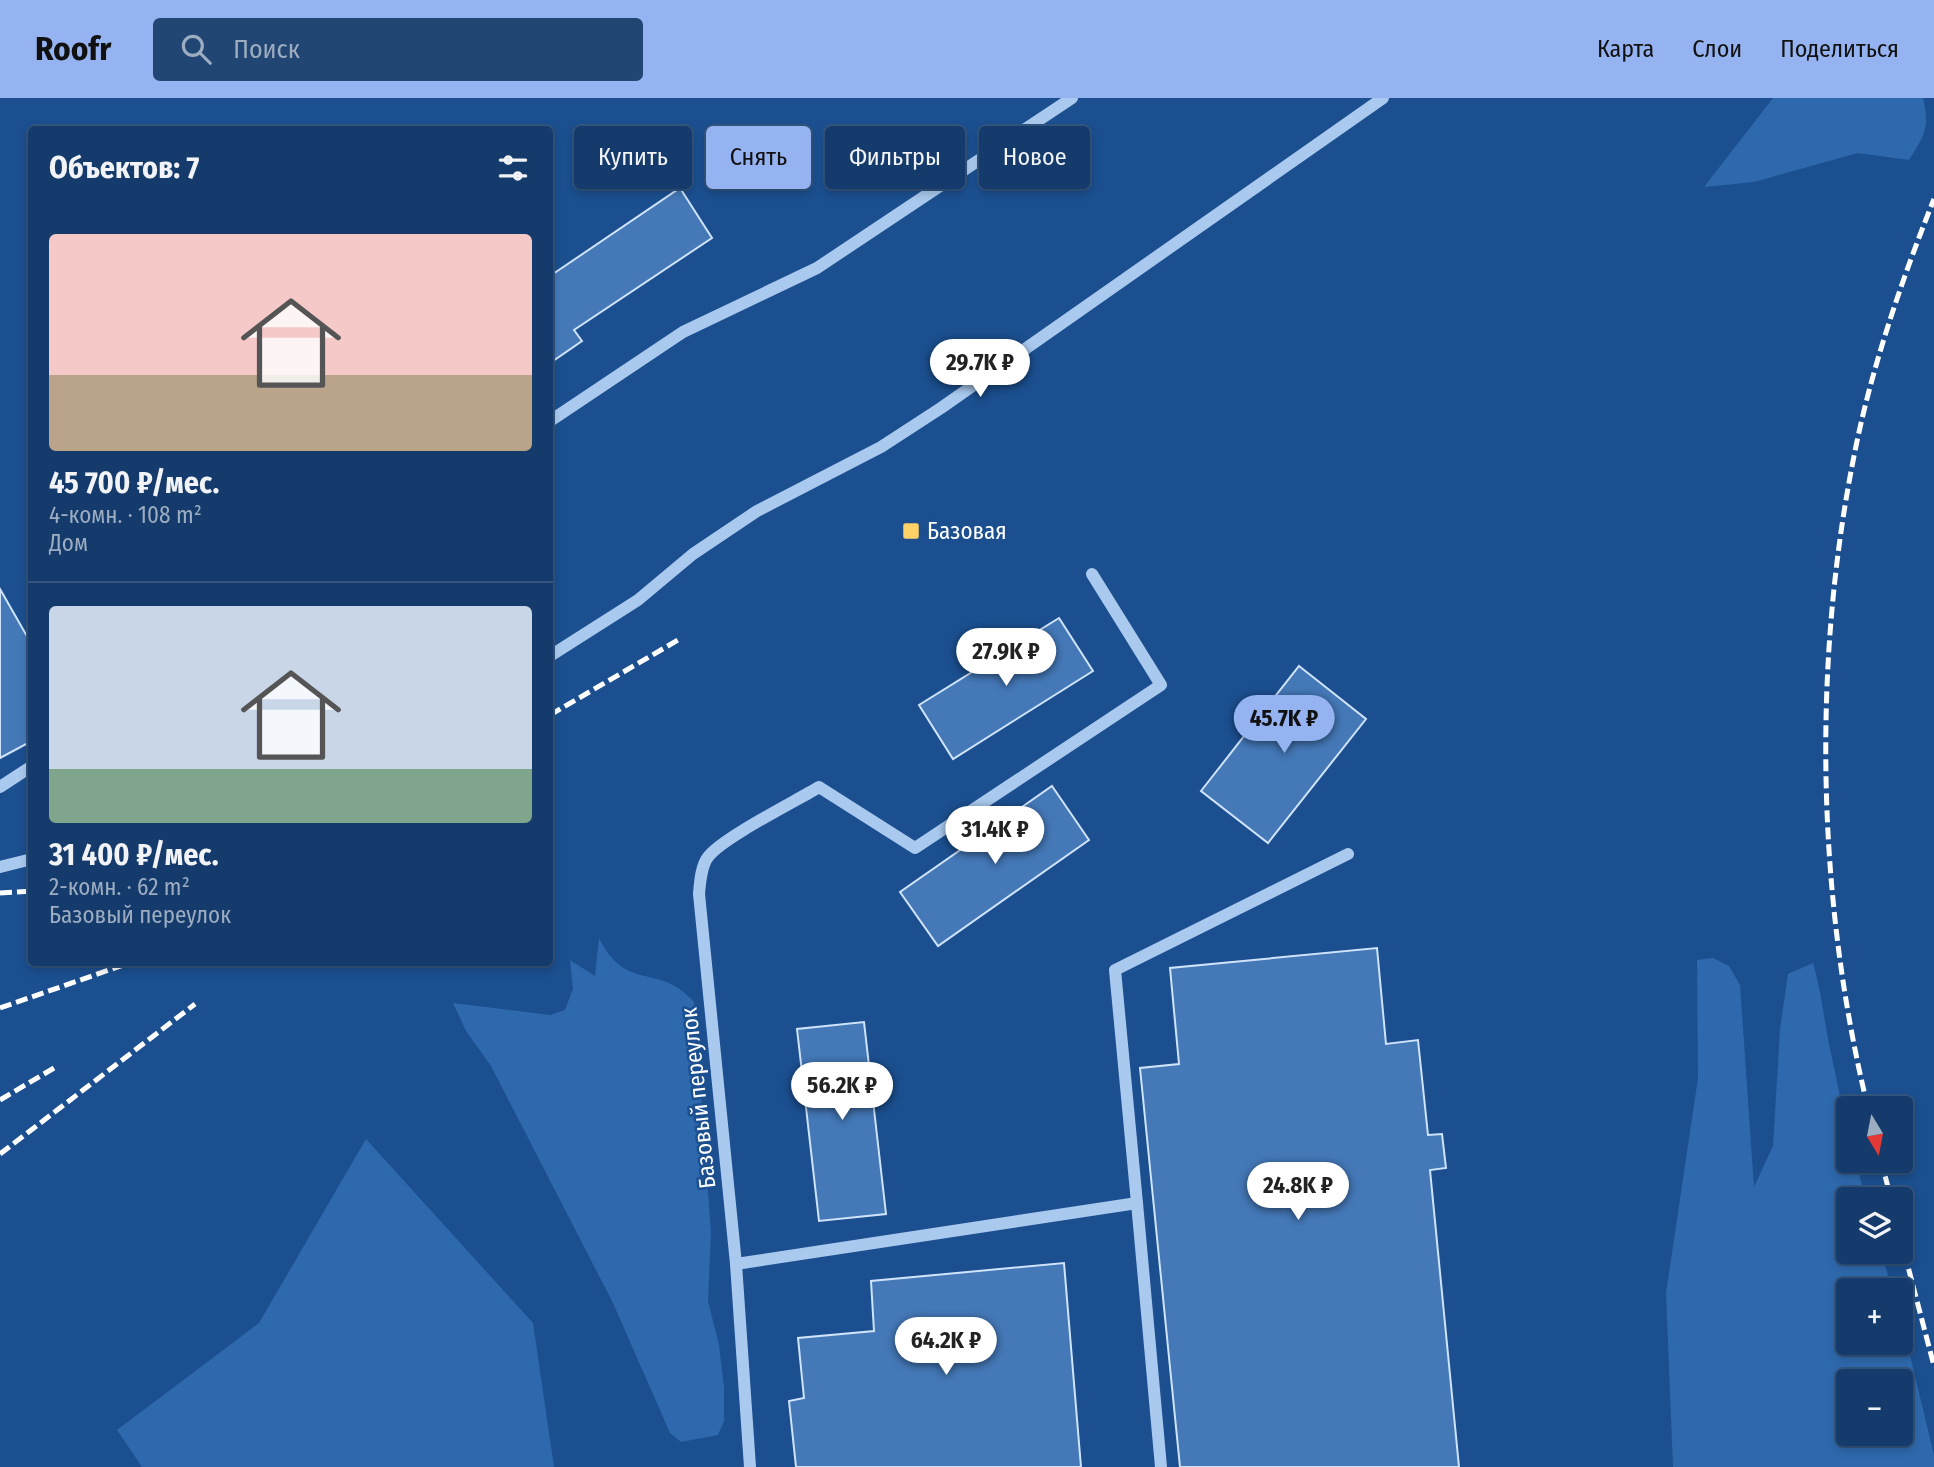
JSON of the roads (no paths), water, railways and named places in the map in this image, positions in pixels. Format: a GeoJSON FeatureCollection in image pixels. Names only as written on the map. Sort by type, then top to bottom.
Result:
{"type":"FeatureCollection","features":[{"type":"Feature","properties":{"kind":"street"},"geometry":{"type":"LineString","coordinates":[[553,420],[684,332],[817,268],[1072,98]]}},
{"type":"Feature","properties":{"kind":"street"},"geometry":{"type":"LineString","coordinates":[[553,654],[638,600],[693,554],[757,511],[880,447],[941,408],[1383,98]]}},
{"type":"Feature","properties":{"kind":"street","name":"Базовый переулок"},"geometry":{"type":"LineString","coordinates":[[750,1467],[736,1264],[699,894],[701,874],[708,857],[723,844],[819,787],[915,848],[1161,685],[1092,575]]}},
{"type":"Feature","properties":{"kind":"street"},"geometry":{"type":"LineString","coordinates":[[0,788],[28,769]]}},
{"type":"Feature","properties":{"kind":"street"},"geometry":{"type":"LineString","coordinates":[[1161,1467],[1115,970],[1348,854]]}},
{"type":"Feature","properties":{"kind":"street"},"geometry":{"type":"LineString","coordinates":[[0,867],[28,860]]}},
{"type":"Feature","properties":{"kind":"street"},"geometry":{"type":"LineString","coordinates":[[736,1264],[1137,1203]]}},
{"type":"Feature","properties":{"kind":"railway"},"geometry":{"type":"LineString","coordinates":[[1865,1096],[1838,948],[1830,866],[1826,783],[1831,617],[1840,536],[1861,423],[1888,326],[1934,199]]}},
{"type":"Feature","properties":{"kind":"railway"},"geometry":{"type":"LineString","coordinates":[[553,713],[678,640]]}},
{"type":"Feature","properties":{"kind":"railway"},"geometry":{"type":"LineString","coordinates":[[0,893],[28,891]]}},
{"type":"Feature","properties":{"kind":"railway"},"geometry":{"type":"LineString","coordinates":[[0,1008],[121,966]]}},
{"type":"Feature","properties":{"kind":"railway"},"geometry":{"type":"LineString","coordinates":[[0,1154],[195,1004]]}},
{"type":"Feature","properties":{"kind":"railway"},"geometry":{"type":"LineString","coordinates":[[0,1100],[54,1068]]}},
{"type":"Feature","properties":{"kind":"railway"},"geometry":{"type":"LineString","coordinates":[[1884,1173],[1888,1187]]}},
{"type":"Feature","properties":{"kind":"railway"},"geometry":{"type":"LineString","coordinates":[[1907,1264],[1934,1366]]}},
{"type":"Feature","properties":{"kind":"place","name":"Базовая"},"geometry":{"type":"Point","coordinates":[911,531]}}]}
